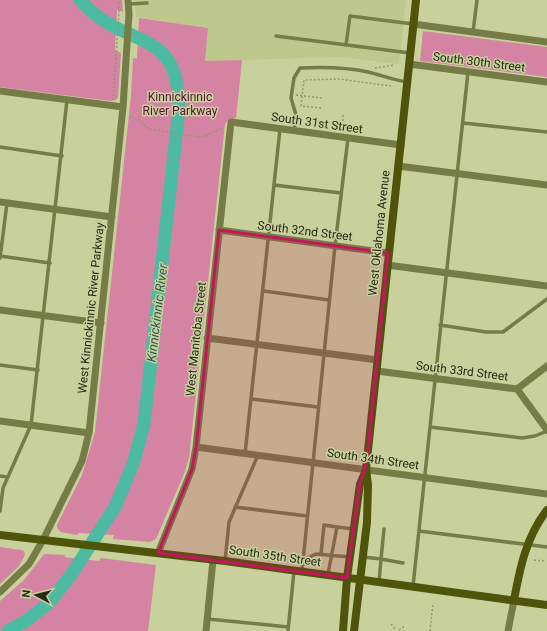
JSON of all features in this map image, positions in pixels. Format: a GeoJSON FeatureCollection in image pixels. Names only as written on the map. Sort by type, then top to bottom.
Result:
{"type":"FeatureCollection","features":[{"type":"Feature","properties":{"kind":"main road","name":"West Oklahoma Avenue"},"geometry":{"type":"LineString","coordinates":[[354,631],[363,557],[368,485],[366,469],[416,0]]}},
{"type":"Feature","properties":{"kind":"main road","name":"West Oklahoma Avenue"},"geometry":{"type":"LineString","coordinates":[[342,631],[347,578],[360,484],[366,469]]}},
{"type":"Feature","properties":{"kind":"main road"},"geometry":{"type":"LineString","coordinates":[[514,600],[526,544],[538,521],[547,510]]}},
{"type":"Feature","properties":{"kind":"main road","name":"South 35th Street"},"geometry":{"type":"LineString","coordinates":[[0,535],[158,552],[547,605]]}},
{"type":"Feature","properties":{"kind":"street","name":"West Kinnickinnic River Parkway"},"geometry":{"type":"LineString","coordinates":[[0,592],[28,564],[43,540],[82,461],[88,433],[124,107],[129,2]]}},
{"type":"Feature","properties":{"kind":"street"},"geometry":{"type":"LineString","coordinates":[[413,24],[547,42]]}},
{"type":"Feature","properties":{"kind":"street","name":"South 30th Street"},"geometry":{"type":"LineString","coordinates":[[409,64],[547,82]]}},
{"type":"Feature","properties":{"kind":"street"},"geometry":{"type":"LineString","coordinates":[[0,91],[124,107]]}},
{"type":"Feature","properties":{"kind":"street","name":"South 31st Street"},"geometry":{"type":"LineString","coordinates":[[231,122],[401,145]]}},
{"type":"Feature","properties":{"kind":"street","name":"West Manitoba Street"},"geometry":{"type":"LineString","coordinates":[[158,552],[192,469],[196,447],[231,122]]}},
{"type":"Feature","properties":{"kind":"street"},"geometry":{"type":"LineString","coordinates":[[398,166],[547,185]]}},
{"type":"Feature","properties":{"kind":"street"},"geometry":{"type":"LineString","coordinates":[[4,202],[112,217]]}},
{"type":"Feature","properties":{"kind":"street","name":"South 32nd Street"},"geometry":{"type":"LineString","coordinates":[[219,230],[388,253]]}},
{"type":"Feature","properties":{"kind":"street"},"geometry":{"type":"LineString","coordinates":[[387,265],[547,286]]}},
{"type":"Feature","properties":{"kind":"street"},"geometry":{"type":"LineString","coordinates":[[0,310],[101,323]]}},
{"type":"Feature","properties":{"kind":"street"},"geometry":{"type":"LineString","coordinates":[[207,338],[378,360]]}},
{"type":"Feature","properties":{"kind":"street"},"geometry":{"type":"LineString","coordinates":[[517,389],[547,366]]}},
{"type":"Feature","properties":{"kind":"street","name":"South 33rd Street"},"geometry":{"type":"LineString","coordinates":[[377,371],[517,389],[547,431]]}},
{"type":"Feature","properties":{"kind":"street"},"geometry":{"type":"LineString","coordinates":[[0,421],[88,433]]}},
{"type":"Feature","properties":{"kind":"street","name":"South 34th Street"},"geometry":{"type":"LineString","coordinates":[[196,447],[547,494]]}},
{"type":"Feature","properties":{"kind":"street"},"geometry":{"type":"LineString","coordinates":[[206,631],[213,560]]}},
{"type":"Feature","properties":{"kind":"street"},"geometry":{"type":"LineString","coordinates":[[508,631],[514,600]]}},
{"type":"Feature","properties":{"kind":"lane"},"geometry":{"type":"LineString","coordinates":[[473,32],[477,0]]}},
{"type":"Feature","properties":{"kind":"lane"},"geometry":{"type":"LineString","coordinates":[[129,2],[147,3]]}},
{"type":"Feature","properties":{"kind":"lane"},"geometry":{"type":"LineString","coordinates":[[346,45],[350,16],[413,24]]}},
{"type":"Feature","properties":{"kind":"lane"},"geometry":{"type":"LineString","coordinates":[[276,36],[410,53]]}},
{"type":"Feature","properties":{"kind":"lane"},"geometry":{"type":"LineString","coordinates":[[294,131],[296,115],[291,94],[294,78],[300,68],[328,67],[368,72],[388,79],[407,82]]}},
{"type":"Feature","properties":{"kind":"lane"},"geometry":{"type":"LineString","coordinates":[[414,586],[434,378],[468,72]]}},
{"type":"Feature","properties":{"kind":"lane"},"geometry":{"type":"LineString","coordinates":[[0,511],[3,488],[31,425],[67,100]]}},
{"type":"Feature","properties":{"kind":"lane"},"geometry":{"type":"LineString","coordinates":[[463,123],[547,132]]}},
{"type":"Feature","properties":{"kind":"lane"},"geometry":{"type":"LineString","coordinates":[[246,454],[280,129]]}},
{"type":"Feature","properties":{"kind":"lane"},"geometry":{"type":"LineString","coordinates":[[207,618],[288,629],[298,571],[303,560],[341,193],[345,138]]}},
{"type":"Feature","properties":{"kind":"lane"},"geometry":{"type":"LineString","coordinates":[[0,147],[62,156]]}},
{"type":"Feature","properties":{"kind":"lane"},"geometry":{"type":"LineString","coordinates":[[274,186],[341,193]]}},
{"type":"Feature","properties":{"kind":"lane"},"geometry":{"type":"LineString","coordinates":[[4,202],[0,257],[50,263]]}},
{"type":"Feature","properties":{"kind":"lane"},"geometry":{"type":"LineString","coordinates":[[264,291],[329,300]]}},
{"type":"Feature","properties":{"kind":"lane"},"geometry":{"type":"LineString","coordinates":[[440,325],[486,332],[503,332],[547,299]]}},
{"type":"Feature","properties":{"kind":"lane"},"geometry":{"type":"LineString","coordinates":[[0,365],[38,370]]}},
{"type":"Feature","properties":{"kind":"lane"},"geometry":{"type":"LineString","coordinates":[[252,399],[318,407]]}},
{"type":"Feature","properties":{"kind":"lane"},"geometry":{"type":"LineString","coordinates":[[430,427],[522,438],[535,436],[547,431]]}},
{"type":"Feature","properties":{"kind":"lane"},"geometry":{"type":"LineString","coordinates":[[224,561],[227,534],[235,507],[258,455]]}},
{"type":"Feature","properties":{"kind":"lane"},"geometry":{"type":"LineString","coordinates":[[0,476],[7,477]]}},
{"type":"Feature","properties":{"kind":"lane"},"geometry":{"type":"LineString","coordinates":[[235,507],[307,516]]}},
{"type":"Feature","properties":{"kind":"lane"},"geometry":{"type":"LineString","coordinates":[[321,554],[324,525],[354,529]]}},
{"type":"Feature","properties":{"kind":"lane"},"geometry":{"type":"LineString","coordinates":[[328,575],[337,527]]}},
{"type":"Feature","properties":{"kind":"lane"},"geometry":{"type":"LineString","coordinates":[[379,582],[384,529]]}},
{"type":"Feature","properties":{"kind":"lane"},"geometry":{"type":"LineString","coordinates":[[419,531],[547,547]]}},
{"type":"Feature","properties":{"kind":"lane"},"geometry":{"type":"LineString","coordinates":[[303,560],[316,554],[350,557]]}},
{"type":"Feature","properties":{"kind":"lane"},"geometry":{"type":"LineString","coordinates":[[363,557],[403,563]]}},
{"type":"Feature","properties":{"kind":"path"},"geometry":{"type":"LineString","coordinates":[[113,101],[120,11],[118,0]]}},
{"type":"Feature","properties":{"kind":"path"},"geometry":{"type":"LineString","coordinates":[[368,72],[372,69],[394,65]]}},
{"type":"Feature","properties":{"kind":"path"},"geometry":{"type":"LineString","coordinates":[[321,108],[301,106],[304,80],[340,79],[392,86]]}},
{"type":"Feature","properties":{"kind":"path"},"geometry":{"type":"LineString","coordinates":[[291,94],[322,98]]}},
{"type":"Feature","properties":{"kind":"path"},"geometry":{"type":"LineString","coordinates":[[343,115],[345,138]]}},
{"type":"Feature","properties":{"kind":"path"},"geometry":{"type":"LineString","coordinates":[[130,117],[136,118],[146,128],[152,130],[207,136],[217,130],[225,130]]}},
{"type":"Feature","properties":{"kind":"path"},"geometry":{"type":"LineString","coordinates":[[534,560],[544,561]]}},
{"type":"Feature","properties":{"kind":"path"},"geometry":{"type":"LineString","coordinates":[[430,631],[433,604]]}},
{"type":"Feature","properties":{"kind":"path"},"geometry":{"type":"LineString","coordinates":[[391,624],[395,631],[400,631],[405,626]]}},
{"type":"Feature","properties":{"kind":"highlighted area"},"geometry":{"type":"Polygon","coordinates":[[[219,230],[388,253],[367,461],[360,484],[347,578],[158,553],[192,469],[196,447],[219,230]]]}},
{"type":"Feature","properties":{"kind":"shaded area"},"geometry":{"type":"Polygon","coordinates":[[[135,0],[406,0],[399,64],[341,57],[205,61],[208,28],[136,17],[135,0]]]}},
{"type":"Feature","properties":{"kind":"green space","name":"Kinnickinnic River Parkway"},"geometry":{"type":"Polygon","coordinates":[[[0,0],[122,0],[123,12],[117,10],[115,50],[121,53],[118,97],[116,100],[111,101],[0,87],[0,0]]]}},
{"type":"Feature","properties":{"kind":"green space","name":"Kinnickinnic River Parkway"},"geometry":{"type":"Polygon","coordinates":[[[139,18],[208,28],[205,61],[242,60],[236,118],[228,120],[225,124],[189,458],[184,474],[156,539],[150,542],[113,539],[114,535],[79,533],[77,535],[61,532],[57,528],[57,525],[82,475],[95,432],[131,96],[133,58],[137,59],[139,18]]]}},
{"type":"Feature","properties":{"kind":"green space"},"geometry":{"type":"Polygon","coordinates":[[[423,31],[547,47],[547,77],[420,61],[423,31]]]}},
{"type":"Feature","properties":{"kind":"green space"},"geometry":{"type":"Polygon","coordinates":[[[0,547],[21,550],[24,551],[25,555],[19,566],[0,584],[0,547]]]}},
{"type":"Feature","properties":{"kind":"green space"},"geometry":{"type":"Polygon","coordinates":[[[44,554],[66,555],[64,557],[99,561],[101,558],[156,565],[148,631],[0,631],[0,601],[24,580],[44,554]]]}},
{"type":"Feature","properties":{"kind":"waterway","name":"Kinnickinnic River"},"geometry":{"type":"LineString","coordinates":[[8,631],[26,621],[49,603],[71,575],[115,507],[133,464],[144,424],[178,119],[178,88],[172,67],[162,53],[149,43],[116,27],[98,16],[80,0]]}}]}
